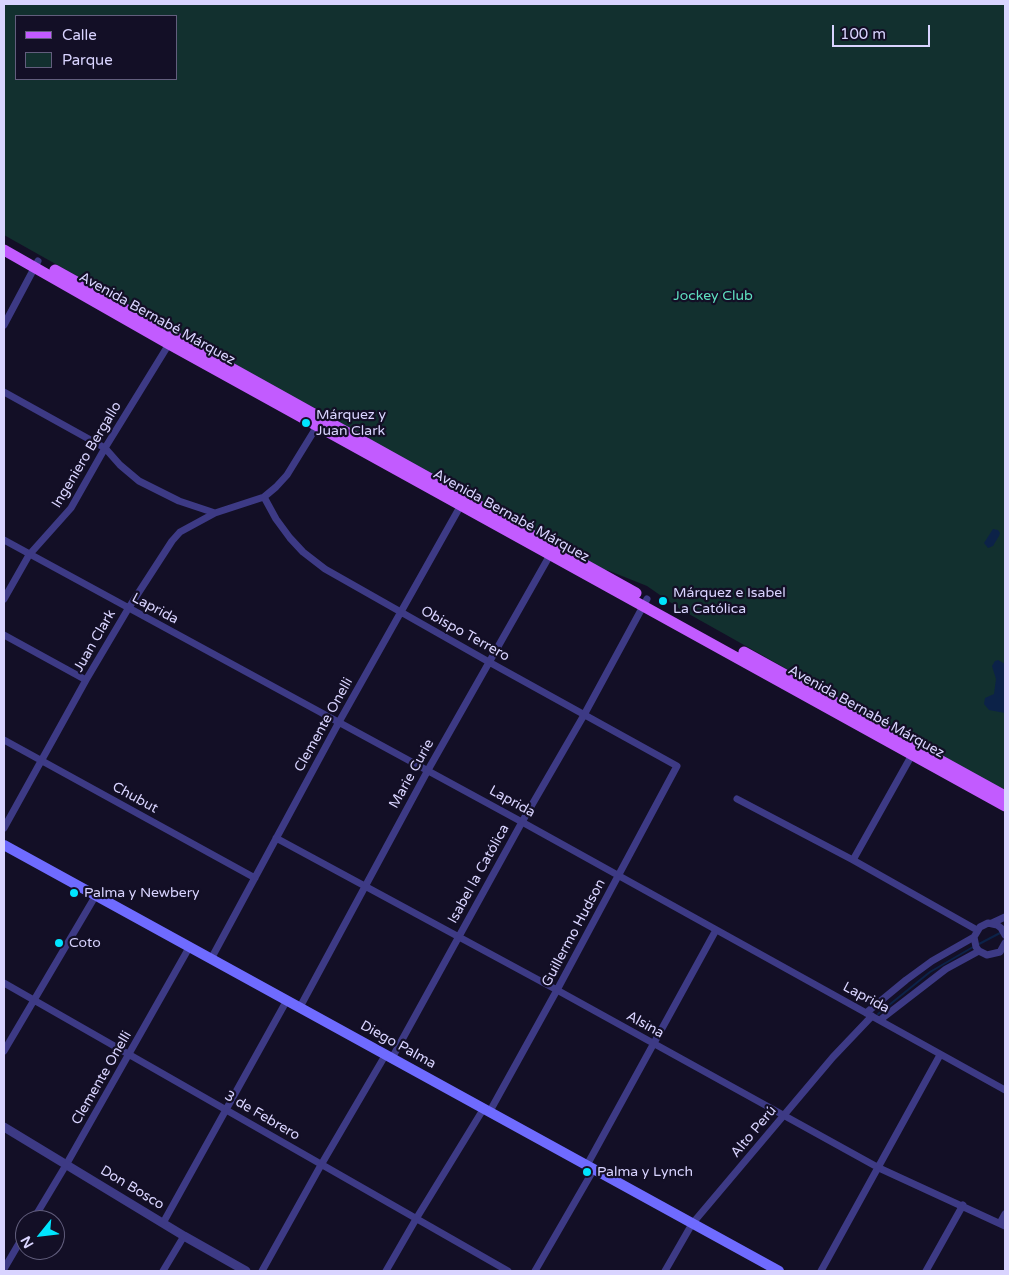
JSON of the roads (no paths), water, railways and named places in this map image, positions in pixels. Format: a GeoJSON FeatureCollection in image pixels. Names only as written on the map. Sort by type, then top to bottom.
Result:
{"type":"FeatureCollection","features":[{"type":"Feature","properties":{"kind":"main road","name":"Avenida Bernabé Márquez"},"geometry":{"type":"LineString","coordinates":[[4,242],[36,264],[169,344],[319,422],[550,555],[646,602]]}},
{"type":"Feature","properties":{"kind":"main road","name":"Avenida Bernabé Márquez"},"geometry":{"type":"LineString","coordinates":[[4,250],[36,264],[915,751],[1005,796]]}},
{"type":"Feature","properties":{"kind":"main road","name":"Avenida Bernabé Márquez"},"geometry":{"type":"LineString","coordinates":[[915,751],[1005,806]]}},
{"type":"Feature","properties":{"kind":"main road","name":"Diego Palma"},"geometry":{"type":"LineString","coordinates":[[4,845],[779,1271]]}},
{"type":"Feature","properties":{"kind":"street"},"geometry":{"type":"LineString","coordinates":[[4,325],[36,264]]}},
{"type":"Feature","properties":{"kind":"street","name":"Ingeniero Bergallo"},"geometry":{"type":"LineString","coordinates":[[4,599],[29,555],[71,508],[105,448],[169,344]]}},
{"type":"Feature","properties":{"kind":"street"},"geometry":{"type":"LineString","coordinates":[[4,392],[105,448],[120,465],[140,481],[179,500],[215,513]]}},
{"type":"Feature","properties":{"kind":"street","name":"Juan Clark"},"geometry":{"type":"LineString","coordinates":[[4,828],[86,680],[128,609],[172,541],[180,532],[215,513],[264,497],[287,475],[319,422]]}},
{"type":"Feature","properties":{"kind":"street","name":"Obispo Terrero"},"geometry":{"type":"LineString","coordinates":[[264,497],[276,519],[303,552],[326,569],[677,766]]}},
{"type":"Feature","properties":{"kind":"street","name":"Clemente Onelli"},"geometry":{"type":"LineString","coordinates":[[211,959],[339,722],[461,505]]}},
{"type":"Feature","properties":{"kind":"street","name":"Laprida"},"geometry":{"type":"LineString","coordinates":[[4,540],[128,609],[428,770],[1005,1090]]}},
{"type":"Feature","properties":{"kind":"street","name":"Marie Curie"},"geometry":{"type":"LineString","coordinates":[[300,1007],[428,770],[550,555]]}},
{"type":"Feature","properties":{"kind":"street","name":"Isabel la Católica"},"geometry":{"type":"LineString","coordinates":[[262,1271],[321,1165],[389,1056],[459,936],[646,602]]}},
{"type":"Feature","properties":{"kind":"street"},"geometry":{"type":"LineString","coordinates":[[4,635],[86,680]]}},
{"type":"Feature","properties":{"kind":"street","name":"Chubut"},"geometry":{"type":"LineString","coordinates":[[4,740],[255,878]]}},
{"type":"Feature","properties":{"kind":"street"},"geometry":{"type":"LineString","coordinates":[[853,860],[915,751]]}},
{"type":"Feature","properties":{"kind":"street","name":"Guillermo Hudson"},"geometry":{"type":"LineString","coordinates":[[386,1271],[416,1219],[487,1110],[557,990],[677,766]]}},
{"type":"Feature","properties":{"kind":"street"},"geometry":{"type":"LineString","coordinates":[[737,799],[853,860],[975,933],[974,942],[979,951],[987,955],[1002,954],[1005,943]]}},
{"type":"Feature","properties":{"kind":"street","name":"Alsina"},"geometry":{"type":"LineString","coordinates":[[276,838],[459,936],[879,1168],[1003,1224]]}},
{"type":"Feature","properties":{"kind":"street"},"geometry":{"type":"LineString","coordinates":[[4,1051],[96,895]]}},
{"type":"Feature","properties":{"kind":"street"},"geometry":{"type":"LineString","coordinates":[[992,923],[1005,917]]}},
{"type":"Feature","properties":{"kind":"street"},"geometry":{"type":"LineString","coordinates":[[992,923],[1001,928],[1005,935]]}},
{"type":"Feature","properties":{"kind":"street","name":"Alto Perú"},"geometry":{"type":"LineString","coordinates":[[665,1271],[692,1224],[869,1015],[932,961],[975,933],[983,924],[992,923]]}},
{"type":"Feature","properties":{"kind":"street"},"geometry":{"type":"LineString","coordinates":[[536,1271],[652,1044],[716,930]]}},
{"type":"Feature","properties":{"kind":"street","name":"Clemente Onelli"},"geometry":{"type":"LineString","coordinates":[[39,1210],[190,946]]}},
{"type":"Feature","properties":{"kind":"street"},"geometry":{"type":"LineString","coordinates":[[880,1020],[946,969],[979,951]]}},
{"type":"Feature","properties":{"kind":"street","name":"3 de Febrero"},"geometry":{"type":"LineString","coordinates":[[4,983],[508,1271]]}},
{"type":"Feature","properties":{"kind":"street"},"geometry":{"type":"LineString","coordinates":[[163,1223],[287,1000]]}},
{"type":"Feature","properties":{"kind":"street"},"geometry":{"type":"LineString","coordinates":[[821,1271],[940,1055]]}},
{"type":"Feature","properties":{"kind":"street","name":"Don Bosco"},"geometry":{"type":"LineString","coordinates":[[4,1127],[184,1236],[246,1271]]}},
{"type":"Feature","properties":{"kind":"street"},"geometry":{"type":"LineString","coordinates":[[926,1271],[963,1205]]}},
{"type":"Feature","properties":{"kind":"street"},"geometry":{"type":"LineString","coordinates":[[1003,1224],[1005,1214]]}},
{"type":"Feature","properties":{"kind":"street"},"geometry":{"type":"LineString","coordinates":[[163,1271],[184,1236]]}},
{"type":"Feature","properties":{"kind":"street"},"geometry":{"type":"LineString","coordinates":[[4,1269],[15,1250]]}},
{"type":"Feature","properties":{"kind":"water"},"geometry":{"type":"Polygon","coordinates":[[[993,529],[998,530],[1000,533],[993,546],[988,548],[984,543],[993,529]]]}},
{"type":"Feature","properties":{"kind":"water"},"geometry":{"type":"Polygon","coordinates":[[[998,660],[1005,664],[1005,713],[989,710],[984,704],[985,698],[994,694],[996,679],[992,666],[998,660]]]}},
{"type":"Feature","properties":{"kind":"waterway"},"geometry":{"type":"LineString","coordinates":[[979,944],[1000,933]]}},
{"type":"Feature","properties":{"kind":"waterway"},"geometry":{"type":"LineString","coordinates":[[878,1014],[930,972],[973,947]]}},
{"type":"Feature","properties":{"kind":"place","name":"Márquez y Juan Clark"},"geometry":{"type":"Point","coordinates":[306,423]}},
{"type":"Feature","properties":{"kind":"place","name":"Márquez e Isabel La Católica"},"geometry":{"type":"Point","coordinates":[663,601]}},
{"type":"Feature","properties":{"kind":"place","name":"Palma y Newbery"},"geometry":{"type":"Point","coordinates":[74,893]}},
{"type":"Feature","properties":{"kind":"place","name":"Coto"},"geometry":{"type":"Point","coordinates":[59,943]}},
{"type":"Feature","properties":{"kind":"place","name":"Palma y Lynch"},"geometry":{"type":"Point","coordinates":[587,1172]}},
{"type":"Feature","properties":{"kind":"park label","name":"Jockey Club"},"geometry":{"type":"Point","coordinates":[713,296]}}]}
